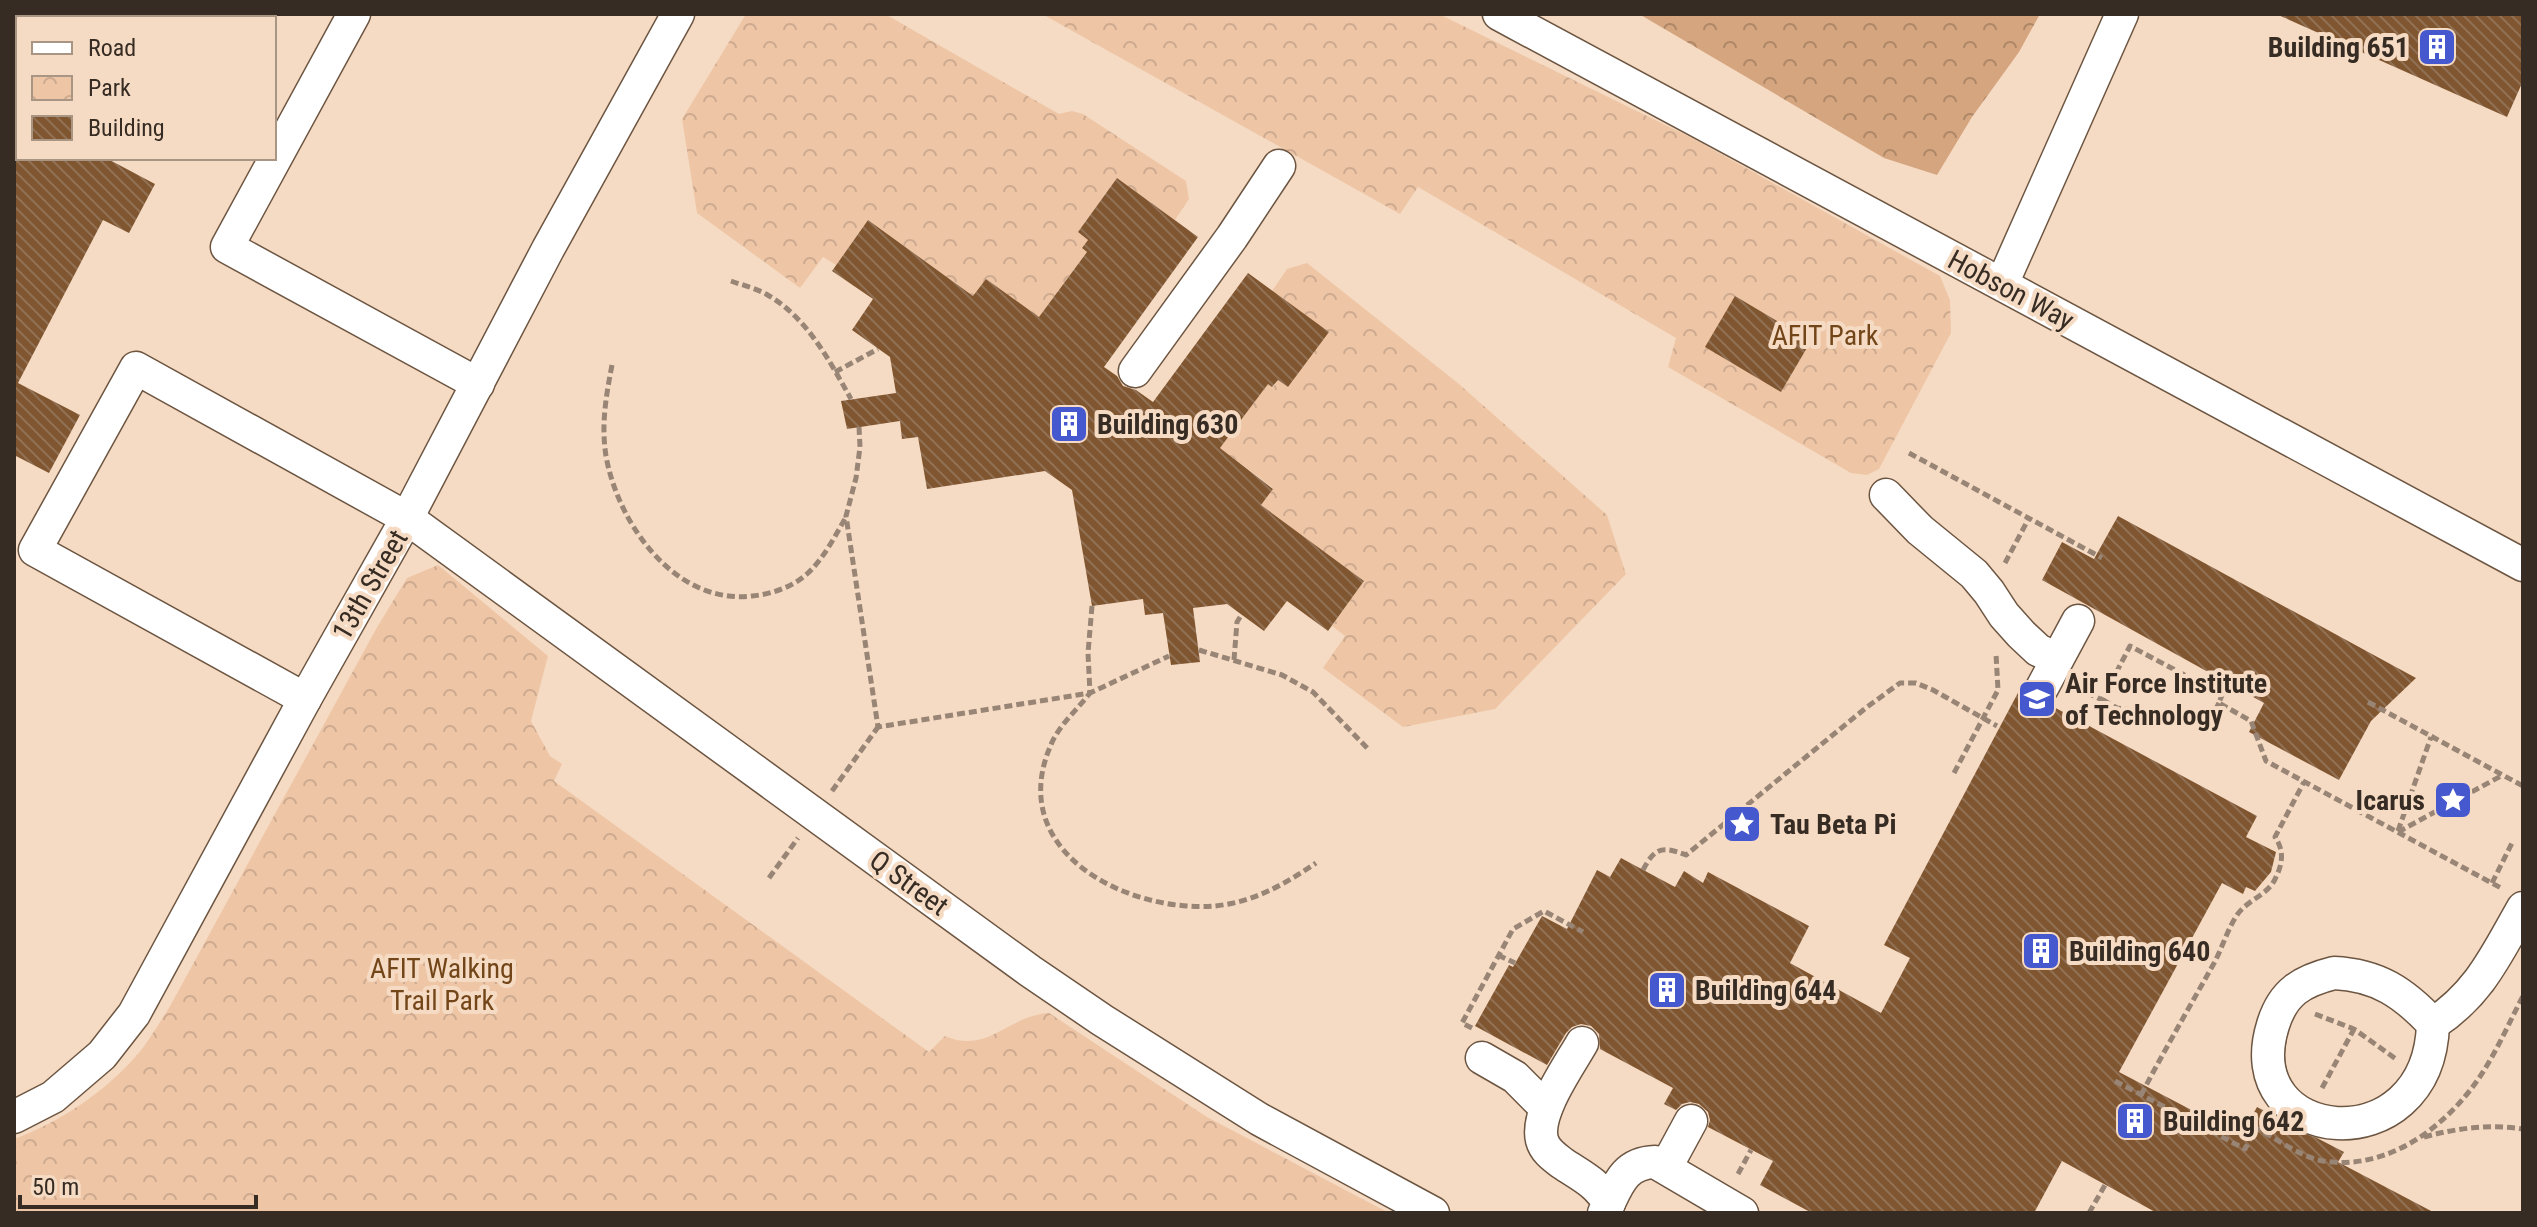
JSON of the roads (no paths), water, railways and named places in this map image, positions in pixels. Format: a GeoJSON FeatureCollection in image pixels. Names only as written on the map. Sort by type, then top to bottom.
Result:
{"type":"FeatureCollection","features":[{"type":"Feature","properties":{"kind":"street"},"geometry":{"type":"LineString","coordinates":[[276,157],[354,14]]}},
{"type":"Feature","properties":{"kind":"street","name":"Hobson Way"},"geometry":{"type":"LineString","coordinates":[[1499,14],[2523,565]]}},
{"type":"Feature","properties":{"kind":"street"},"geometry":{"type":"LineString","coordinates":[[2002,284],[2122,14]]}},
{"type":"Feature","properties":{"kind":"street","name":"13th Street"},"geometry":{"type":"LineString","coordinates":[[14,1117],[53,1097],[102,1055],[134,1014],[407,518],[665,18]]}},
{"type":"Feature","properties":{"kind":"street"},"geometry":{"type":"LineString","coordinates":[[274,160],[227,247],[478,384]]}},
{"type":"Feature","properties":{"kind":"street"},"geometry":{"type":"LineString","coordinates":[[1135,371],[1279,166]]}},
{"type":"Feature","properties":{"kind":"street","name":"Q Street"},"geometry":{"type":"LineString","coordinates":[[305,699],[35,550],[136,368],[407,518],[1017,962],[1102,1020],[1259,1119],[1433,1213]]}},
{"type":"Feature","properties":{"kind":"street"},"geometry":{"type":"LineString","coordinates":[[1886,495],[1920,530],[1974,574],[1996,604],[2038,650],[2050,673],[2078,621]]}},
{"type":"Feature","properties":{"kind":"street"},"geometry":{"type":"LineString","coordinates":[[2433,1024],[2416,1006],[2375,979],[2334,973],[2310,979],[2293,991],[2274,1022],[2269,1040],[2272,1075],[2279,1093],[2290,1105],[2324,1123],[2357,1124],[2394,1107],[2411,1090],[2403,1067],[2429,1061],[2433,1024],[2455,1009],[2481,981],[2517,901]]}},
{"type":"Feature","properties":{"kind":"street"},"geometry":{"type":"LineString","coordinates":[[1582,1043],[1546,1108],[1541,1133],[1547,1151],[1600,1188],[1607,1208]]}},
{"type":"Feature","properties":{"kind":"street"},"geometry":{"type":"LineString","coordinates":[[1499,1058],[1546,1108]]}},
{"type":"Feature","properties":{"kind":"street"},"geometry":{"type":"LineString","coordinates":[[1666,1167],[1691,1121]]}},
{"type":"Feature","properties":{"kind":"street"},"geometry":{"type":"LineString","coordinates":[[1607,1208],[1620,1181],[1631,1168],[1640,1162],[1655,1162],[1742,1213]]}},
{"type":"Feature","properties":{"kind":"place","name":"Building 651"},"geometry":{"type":"Point","coordinates":[2437,47]}},
{"type":"Feature","properties":{"kind":"place","name":"Building 630"},"geometry":{"type":"Point","coordinates":[1069,424]}},
{"type":"Feature","properties":{"kind":"place","name":"Air Force Institute of Technology"},"geometry":{"type":"Point","coordinates":[2037,699]}},
{"type":"Feature","properties":{"kind":"place","name":"Icarus"},"geometry":{"type":"Point","coordinates":[2453,800]}},
{"type":"Feature","properties":{"kind":"place","name":"Tau Beta Pi"},"geometry":{"type":"Point","coordinates":[1742,824]}},
{"type":"Feature","properties":{"kind":"place","name":"Building 640"},"geometry":{"type":"Point","coordinates":[2041,951]}},
{"type":"Feature","properties":{"kind":"place","name":"Building 644"},"geometry":{"type":"Point","coordinates":[1667,990]}},
{"type":"Feature","properties":{"kind":"place","name":"Building 642"},"geometry":{"type":"Point","coordinates":[2135,1121]}},
{"type":"Feature","properties":{"kind":"park label","name":"AFIT Park"},"geometry":{"type":"Point","coordinates":[1825,335]}},
{"type":"Feature","properties":{"kind":"park label","name":"AFIT Walking Trail Park"},"geometry":{"type":"Point","coordinates":[442,984]}}]}
